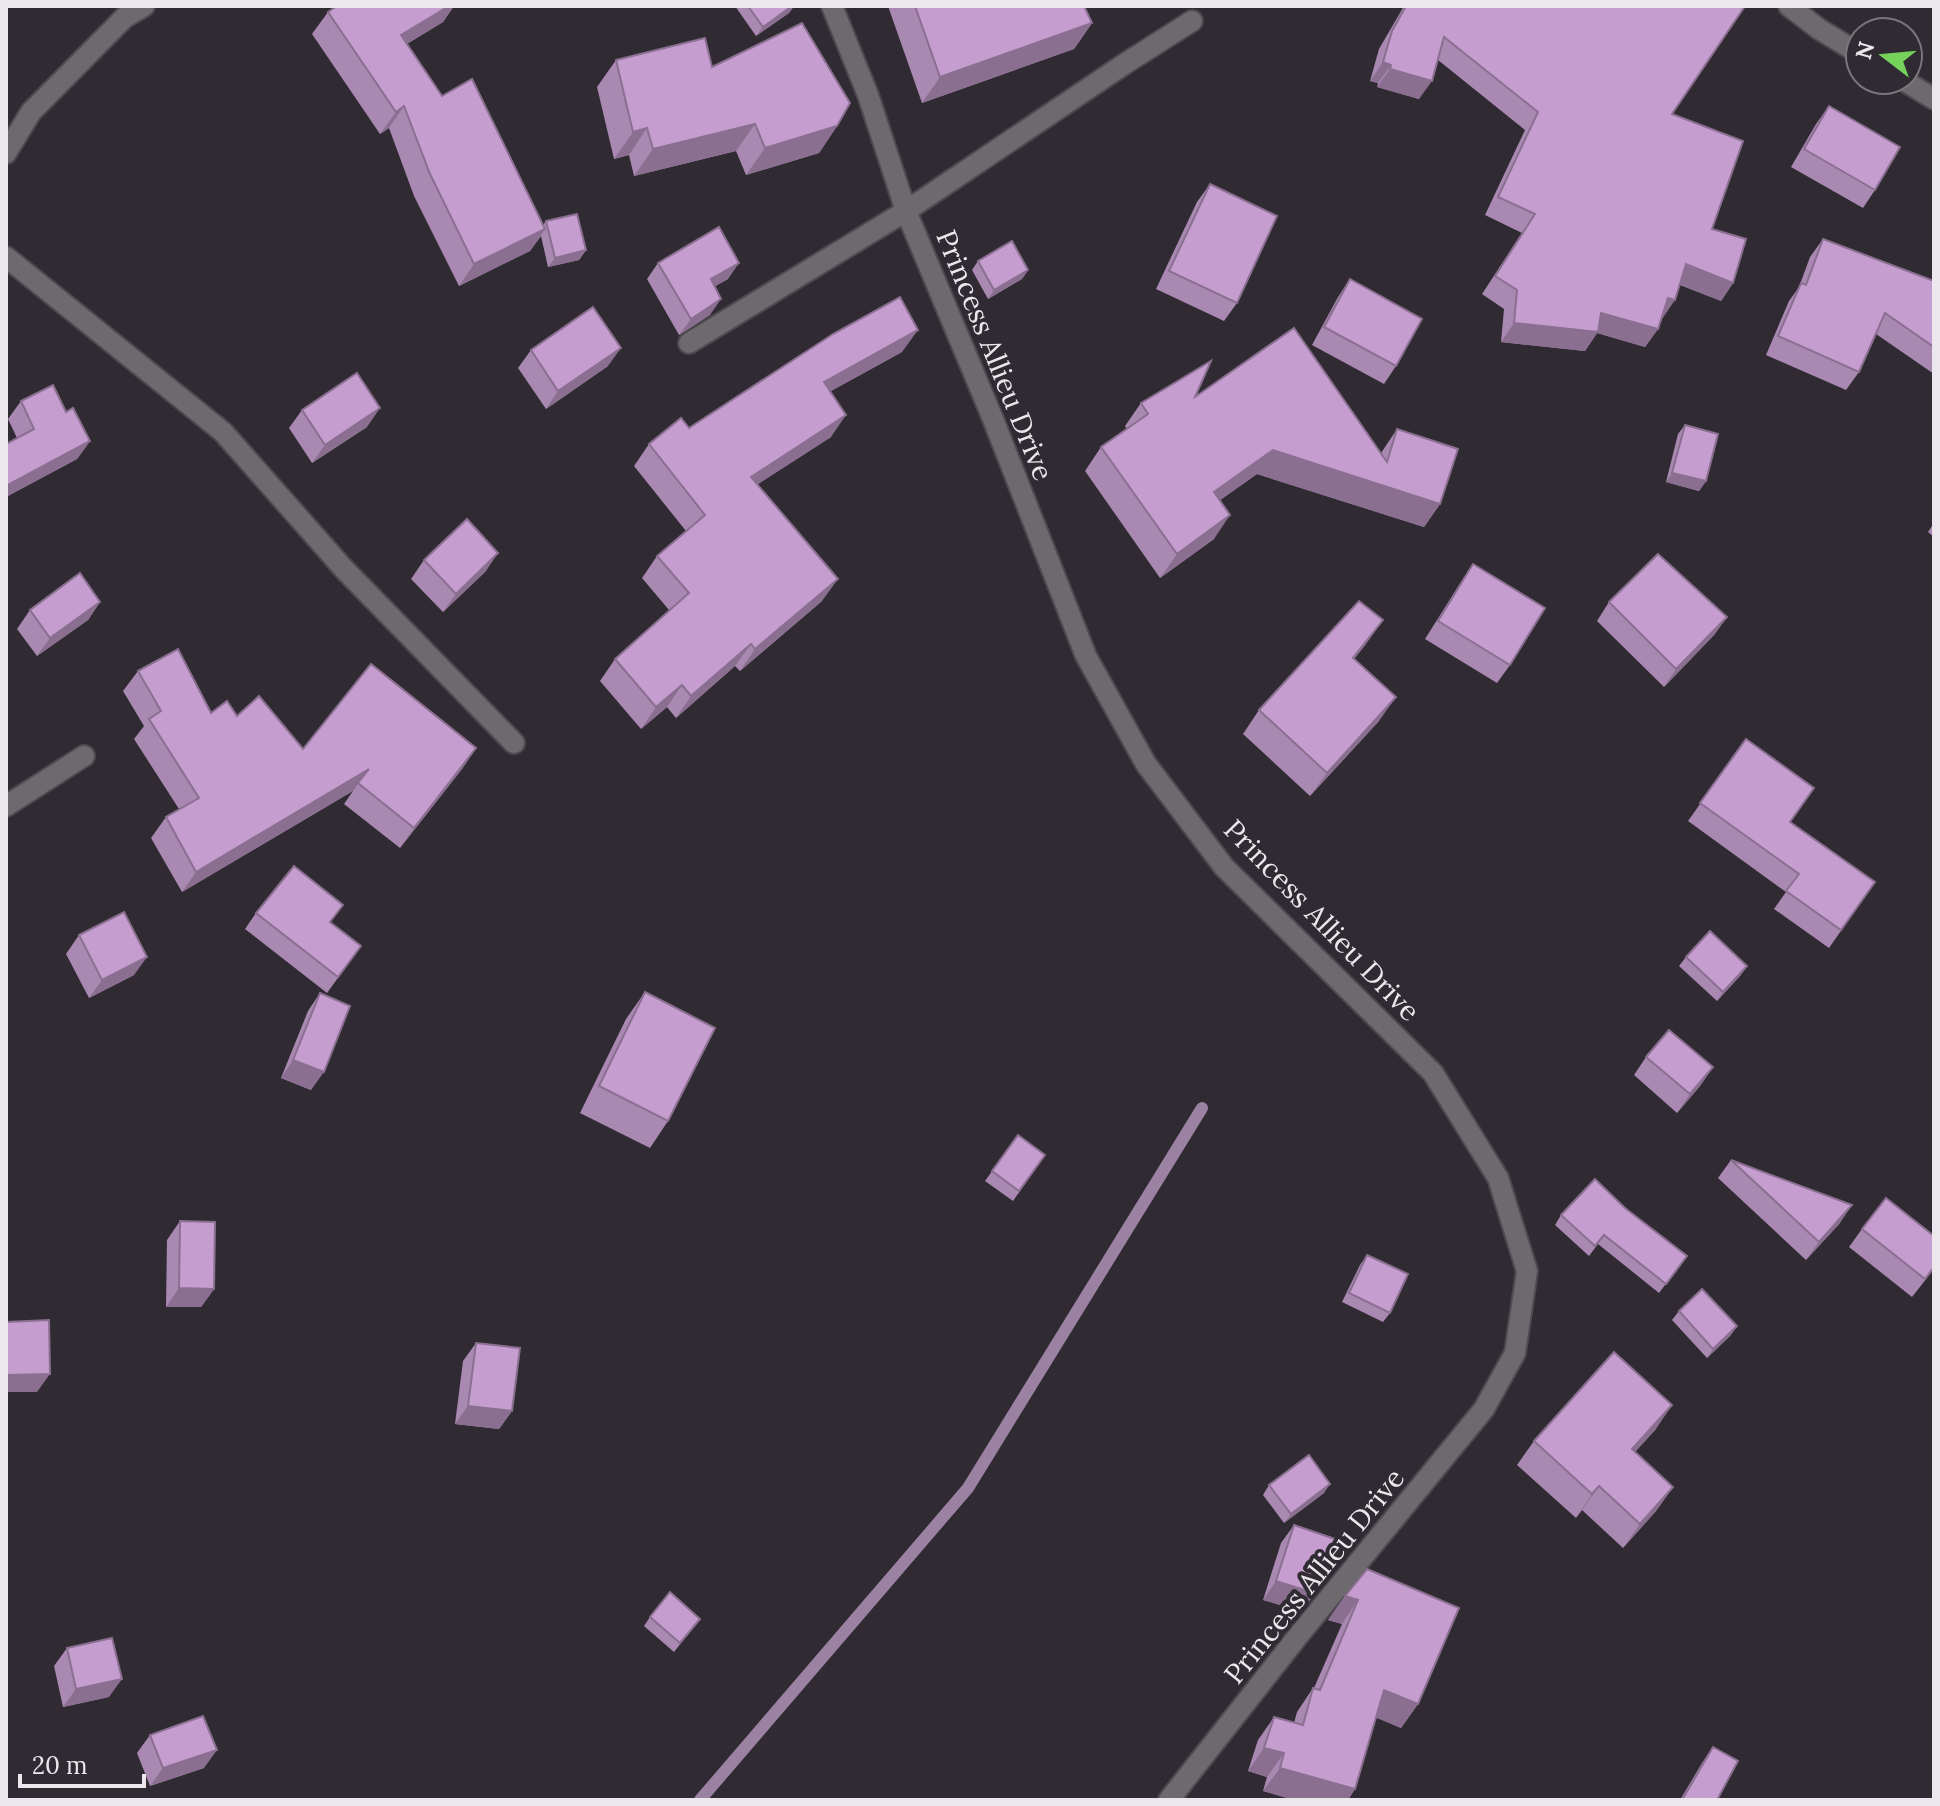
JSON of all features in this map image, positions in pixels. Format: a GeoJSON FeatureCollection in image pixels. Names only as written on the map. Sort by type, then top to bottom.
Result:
{"type":"FeatureCollection","features":[{"type":"Feature","properties":{"kind":"street"},"geometry":{"type":"LineString","coordinates":[[6,153],[31,112],[125,17],[144,6]]}},
{"type":"Feature","properties":{"kind":"street","name":"Princess Allieu Drive"},"geometry":{"type":"LineString","coordinates":[[832,6],[868,95],[906,211],[993,419],[1086,656],[1146,764],[1224,867],[1433,1073],[1498,1178],[1527,1271],[1515,1353],[1484,1409],[1298,1636],[1169,1800]]}},
{"type":"Feature","properties":{"kind":"street"},"geometry":{"type":"LineString","coordinates":[[1789,6],[1844,44]]}},
{"type":"Feature","properties":{"kind":"street"},"geometry":{"type":"LineString","coordinates":[[689,343],[906,211],[1192,21]]}},
{"type":"Feature","properties":{"kind":"street"},"geometry":{"type":"LineString","coordinates":[[6,257],[223,432],[344,569],[514,743]]}},
{"type":"Feature","properties":{"kind":"street"},"geometry":{"type":"LineString","coordinates":[[6,806],[84,756]]}},
{"type":"Feature","properties":{"kind":"building"},"geometry":{"type":"Polygon","coordinates":[[[337,6],[449,6],[401,35],[442,96],[472,79],[545,229],[474,264],[430,174],[404,106],[396,112],[328,12],[337,6]]]}},
{"type":"Feature","properties":{"kind":"building"},"geometry":{"type":"Polygon","coordinates":[[[748,6],[792,6],[763,27],[748,6]]]}},
{"type":"Feature","properties":{"kind":"building"},"geometry":{"type":"Polygon","coordinates":[[[915,6],[1084,6],[1092,23],[940,77],[915,6]]]}},
{"type":"Feature","properties":{"kind":"building"},"geometry":{"type":"Polygon","coordinates":[[[1406,6],[1745,6],[1672,114],[1743,141],[1712,229],[1746,239],[1733,283],[1686,264],[1675,300],[1668,298],[1658,329],[1601,313],[1598,332],[1514,323],[1517,290],[1495,276],[1535,214],[1498,197],[1538,112],[1444,37],[1432,81],[1390,69],[1391,65],[1383,62],[1392,31],[1406,6]]]}},
{"type":"Feature","properties":{"kind":"building"},"geometry":{"type":"Polygon","coordinates":[[[802,23],[850,103],[837,126],[765,148],[755,124],[653,149],[647,128],[633,132],[616,60],[705,38],[712,67],[802,23]]]}},
{"type":"Feature","properties":{"kind":"building"},"geometry":{"type":"Polygon","coordinates":[[[1829,106],[1900,147],[1875,190],[1804,149],[1829,106]]]}},
{"type":"Feature","properties":{"kind":"building"},"geometry":{"type":"Polygon","coordinates":[[[1210,184],[1277,216],[1237,303],[1169,271],[1210,184]]]}},
{"type":"Feature","properties":{"kind":"building"},"geometry":{"type":"Polygon","coordinates":[[[577,214],[586,250],[555,258],[546,221],[577,214]]]}},
{"type":"Feature","properties":{"kind":"building"},"geometry":{"type":"Polygon","coordinates":[[[719,227],[739,263],[711,279],[721,299],[691,319],[658,263],[719,227]]]}},
{"type":"Feature","properties":{"kind":"building"},"geometry":{"type":"Polygon","coordinates":[[[1823,239],[1934,281],[1934,347],[1885,313],[1859,372],[1778,336],[1801,283],[1806,285],[1823,239]]]}},
{"type":"Feature","properties":{"kind":"building"},"geometry":{"type":"Polygon","coordinates":[[[1012,241],[1028,270],[994,290],[978,261],[1012,241]]]}},
{"type":"Feature","properties":{"kind":"building"},"geometry":{"type":"Polygon","coordinates":[[[1350,279],[1422,319],[1396,366],[1324,327],[1350,279]]]}},
{"type":"Feature","properties":{"kind":"building"},"geometry":{"type":"Polygon","coordinates":[[[900,297],[918,330],[824,382],[846,415],[751,477],[838,579],[755,649],[751,644],[691,696],[682,685],[656,707],[615,659],[689,593],[657,556],[705,515],[649,444],[681,418],[689,428],[833,334],[900,297]]]}},
{"type":"Feature","properties":{"kind":"building"},"geometry":{"type":"Polygon","coordinates":[[[593,307],[621,348],[558,391],[531,350],[593,307]]]}},
{"type":"Feature","properties":{"kind":"building"},"geometry":{"type":"Polygon","coordinates":[[[1294,328],[1387,462],[1397,429],[1458,449],[1440,504],[1273,450],[1214,492],[1230,515],[1177,554],[1101,447],[1148,414],[1141,403],[1211,361],[1195,397],[1294,328]]]}},
{"type":"Feature","properties":{"kind":"building"},"geometry":{"type":"Polygon","coordinates":[[[357,373],[380,408],[325,445],[302,410],[357,373]]]}},
{"type":"Feature","properties":{"kind":"building"},"geometry":{"type":"Polygon","coordinates":[[[53,385],[66,412],[73,408],[90,441],[6,486],[6,444],[34,429],[21,401],[53,385]]]}},
{"type":"Feature","properties":{"kind":"building"},"geometry":{"type":"Polygon","coordinates":[[[1685,425],[1718,434],[1706,481],[1672,473],[1685,425]]]}},
{"type":"Feature","properties":{"kind":"building"},"geometry":{"type":"Polygon","coordinates":[[[467,519],[498,553],[456,594],[424,560],[467,519]]]}},
{"type":"Feature","properties":{"kind":"building"},"geometry":{"type":"Polygon","coordinates":[[[1658,554],[1727,617],[1676,669],[1609,602],[1658,554]]]}},
{"type":"Feature","properties":{"kind":"building"},"geometry":{"type":"Polygon","coordinates":[[[1473,564],[1545,608],[1510,665],[1438,621],[1473,564]]]}},
{"type":"Feature","properties":{"kind":"building"},"geometry":{"type":"Polygon","coordinates":[[[80,573],[100,602],[50,638],[30,610],[80,573]]]}},
{"type":"Feature","properties":{"kind":"building"},"geometry":{"type":"Polygon","coordinates":[[[1359,601],[1383,620],[1353,658],[1396,697],[1327,773],[1259,710],[1359,601]]]}},
{"type":"Feature","properties":{"kind":"building"},"geometry":{"type":"Polygon","coordinates":[[[178,649],[211,713],[227,701],[237,716],[259,696],[303,749],[371,664],[476,748],[414,828],[358,783],[369,769],[196,872],[166,817],[199,798],[149,719],[161,711],[138,671],[178,649]]]}},
{"type":"Feature","properties":{"kind":"building"},"geometry":{"type":"Polygon","coordinates":[[[1746,739],[1814,788],[1790,822],[1875,882],[1841,930],[1786,891],[1799,874],[1700,803],[1746,739]]]}},
{"type":"Feature","properties":{"kind":"building"},"geometry":{"type":"Polygon","coordinates":[[[294,866],[343,905],[330,922],[361,946],[338,977],[256,913],[294,866]]]}},
{"type":"Feature","properties":{"kind":"building"},"geometry":{"type":"Polygon","coordinates":[[[124,912],[147,957],[102,980],[79,935],[124,912]]]}},
{"type":"Feature","properties":{"kind":"building"},"geometry":{"type":"Polygon","coordinates":[[[1710,931],[1747,966],[1723,992],[1686,957],[1710,931]]]}},
{"type":"Feature","properties":{"kind":"building"},"geometry":{"type":"Polygon","coordinates":[[[645,992],[715,1028],[668,1121],[599,1086],[645,992]]]}},
{"type":"Feature","properties":{"kind":"building"},"geometry":{"type":"Polygon","coordinates":[[[320,993],[350,1006],[324,1072],[293,1060],[320,993]]]}},
{"type":"Feature","properties":{"kind":"building"},"geometry":{"type":"Polygon","coordinates":[[[1669,1030],[1713,1067],[1690,1094],[1646,1057],[1669,1030]]]}},
{"type":"Feature","properties":{"kind":"building"},"geometry":{"type":"Polygon","coordinates":[[[1018,1135],[1045,1155],[1019,1191],[992,1171],[1018,1135]]]}},
{"type":"Feature","properties":{"kind":"building"},"geometry":{"type":"Polygon","coordinates":[[[1731,1160],[1852,1205],[1819,1242],[1731,1160]]]}},
{"type":"Feature","properties":{"kind":"building"},"geometry":{"type":"Polygon","coordinates":[[[1595,1179],[1625,1208],[1687,1256],[1666,1284],[1604,1235],[1595,1246],[1561,1215],[1595,1179]]]}},
{"type":"Feature","properties":{"kind":"building"},"geometry":{"type":"Polygon","coordinates":[[[1886,1198],[1934,1236],[1934,1267],[1925,1279],[1862,1229],[1886,1198]]]}},
{"type":"Feature","properties":{"kind":"building"},"geometry":{"type":"Polygon","coordinates":[[[180,1221],[215,1222],[214,1289],[179,1288],[180,1221]]]}},
{"type":"Feature","properties":{"kind":"building"},"geometry":{"type":"Polygon","coordinates":[[[1367,1255],[1408,1274],[1390,1313],[1349,1293],[1367,1255]]]}},
{"type":"Feature","properties":{"kind":"building"},"geometry":{"type":"Polygon","coordinates":[[[1702,1289],[1737,1326],[1713,1349],[1679,1311],[1702,1289]]]}},
{"type":"Feature","properties":{"kind":"building"},"geometry":{"type":"Polygon","coordinates":[[[49,1320],[50,1374],[6,1375],[6,1322],[49,1320]]]}},
{"type":"Feature","properties":{"kind":"building"},"geometry":{"type":"Polygon","coordinates":[[[476,1343],[520,1348],[512,1411],[468,1406],[476,1343]]]}},
{"type":"Feature","properties":{"kind":"building"},"geometry":{"type":"Polygon","coordinates":[[[1614,1352],[1672,1405],[1632,1449],[1673,1487],[1640,1524],[1599,1486],[1592,1494],[1534,1441],[1614,1352]]]}},
{"type":"Feature","properties":{"kind":"building"},"geometry":{"type":"Polygon","coordinates":[[[1309,1455],[1330,1484],[1291,1514],[1269,1485],[1309,1455]]]}},
{"type":"Feature","properties":{"kind":"building"},"geometry":{"type":"Polygon","coordinates":[[[1294,1525],[1335,1539],[1328,1560],[1338,1564],[1314,1593],[1276,1581],[1294,1525]]]}},
{"type":"Feature","properties":{"kind":"building"},"geometry":{"type":"Polygon","coordinates":[[[1367,1569],[1459,1608],[1418,1704],[1384,1690],[1355,1789],[1280,1768],[1284,1753],[1264,1748],[1274,1717],[1303,1725],[1313,1688],[1320,1690],[1358,1600],[1345,1596],[1367,1569]]]}},
{"type":"Feature","properties":{"kind":"building"},"geometry":{"type":"Polygon","coordinates":[[[670,1592],[700,1619],[680,1643],[650,1617],[670,1592]]]}},
{"type":"Feature","properties":{"kind":"building"},"geometry":{"type":"Polygon","coordinates":[[[112,1638],[122,1679],[76,1689],[67,1648],[112,1638]]]}},
{"type":"Feature","properties":{"kind":"building"},"geometry":{"type":"Polygon","coordinates":[[[203,1716],[217,1750],[163,1768],[150,1735],[203,1716]]]}},
{"type":"Feature","properties":{"kind":"building"},"geometry":{"type":"Polygon","coordinates":[[[1713,1747],[1738,1761],[1717,1800],[1682,1800],[1713,1747]]]}},
{"type":"Feature","properties":{"kind":"waterway"},"geometry":{"type":"LineString","coordinates":[[700,1800],[968,1488],[1202,1108]]}}]}
